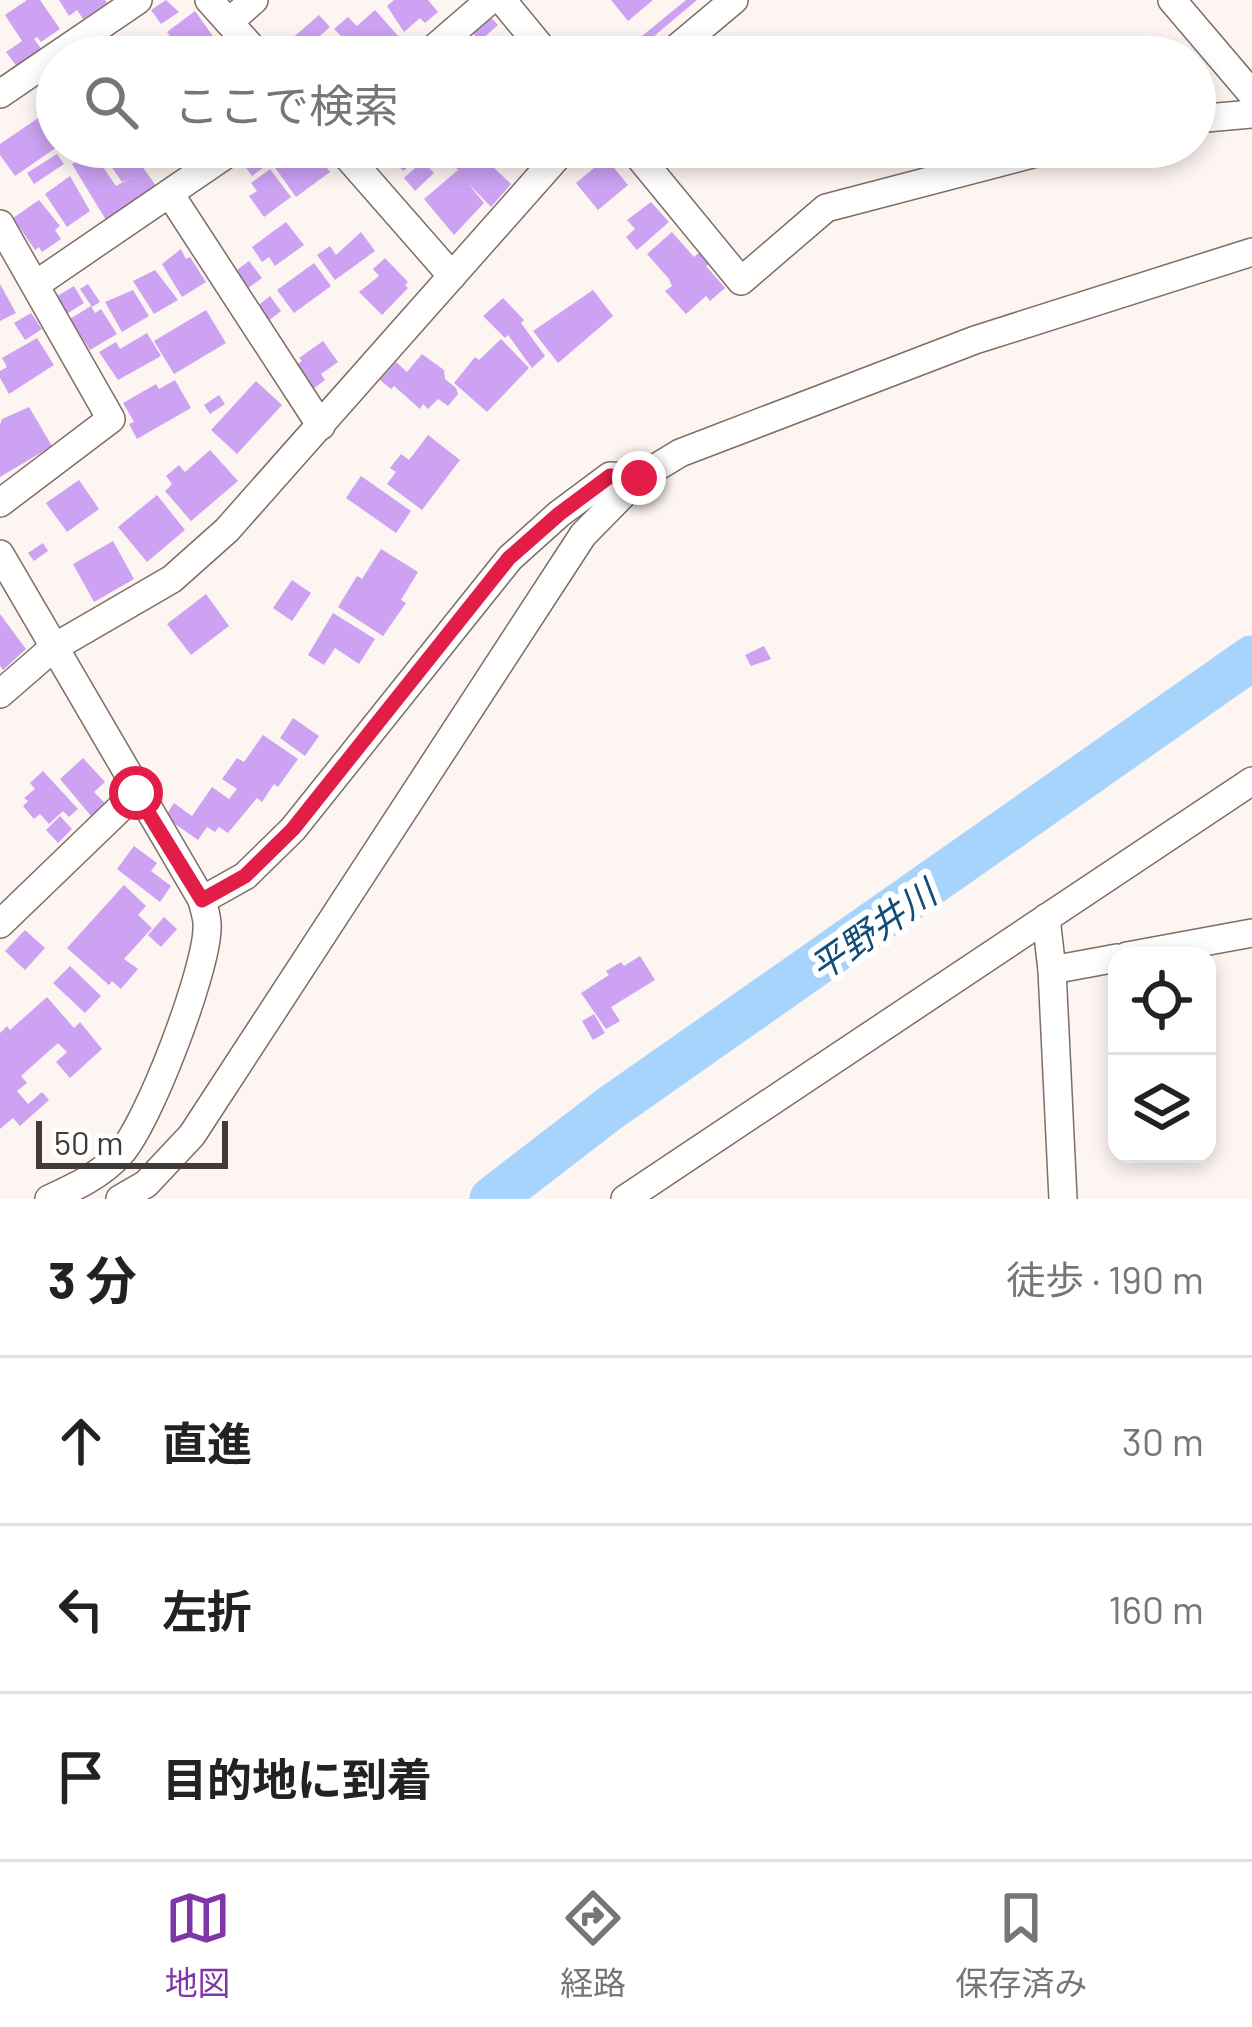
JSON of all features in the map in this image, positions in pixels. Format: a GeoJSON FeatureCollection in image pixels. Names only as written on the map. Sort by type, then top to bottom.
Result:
{"type":"FeatureCollection","features":[{"type":"Feature","properties":{"kind":"street"},"geometry":{"type":"LineString","coordinates":[[86,36],[139,0]]}},
{"type":"Feature","properties":{"kind":"street"},"geometry":{"type":"LineString","coordinates":[[209,0],[241,36]]}},
{"type":"Feature","properties":{"kind":"street"},"geometry":{"type":"LineString","coordinates":[[229,22],[254,0]]}},
{"type":"Feature","properties":{"kind":"street"},"geometry":{"type":"LineString","coordinates":[[448,36],[490,0]]}},
{"type":"Feature","properties":{"kind":"street"},"geometry":{"type":"LineString","coordinates":[[502,0],[532,36]]}},
{"type":"Feature","properties":{"kind":"street"},"geometry":{"type":"LineString","coordinates":[[691,36],[734,0]]}},
{"type":"Feature","properties":{"kind":"street"},"geometry":{"type":"LineString","coordinates":[[1172,0],[1203,36]]}},
{"type":"Feature","properties":{"kind":"street"},"geometry":{"type":"LineString","coordinates":[[1216,52],[1252,94]]}},
{"type":"Feature","properties":{"kind":"street"},"geometry":{"type":"LineString","coordinates":[[0,94],[36,70]]}},
{"type":"Feature","properties":{"kind":"street"},"geometry":{"type":"LineString","coordinates":[[1216,117],[1252,114]]}},
{"type":"Feature","properties":{"kind":"street"},"geometry":{"type":"LineString","coordinates":[[35,285],[207,168]]}},
{"type":"Feature","properties":{"kind":"street"},"geometry":{"type":"LineString","coordinates":[[357,168],[452,276]]}},
{"type":"Feature","properties":{"kind":"street"},"geometry":{"type":"LineString","coordinates":[[0,694],[53,648],[172,579],[227,530],[547,168]]}},
{"type":"Feature","properties":{"kind":"street"},"geometry":{"type":"LineString","coordinates":[[648,168],[741,281],[826,208],[979,168]]}},
{"type":"Feature","properties":{"kind":"street"},"geometry":{"type":"LineString","coordinates":[[170,194],[321,426]]}},
{"type":"Feature","properties":{"kind":"street"},"geometry":{"type":"LineString","coordinates":[[0,224],[111,419],[0,502]]}},
{"type":"Feature","properties":{"kind":"street"},"geometry":{"type":"LineString","coordinates":[[120,1199],[146,1184],[192,1135],[583,535],[639,478],[680,453],[975,340],[1252,252]]}},
{"type":"Feature","properties":{"kind":"street"},"geometry":{"type":"LineString","coordinates":[[202,900],[245,876],[293,829],[509,558],[610,476],[639,478]]}},
{"type":"Feature","properties":{"kind":"street"},"geometry":{"type":"LineString","coordinates":[[0,554],[202,900],[208,925],[158,1088],[139,1126],[121,1154],[104,1168],[49,1199]]}},
{"type":"Feature","properties":{"kind":"street"},"geometry":{"type":"LineString","coordinates":[[625,1199],[1252,781]]}},
{"type":"Feature","properties":{"kind":"street"},"geometry":{"type":"LineString","coordinates":[[0,925],[136,793]]}},
{"type":"Feature","properties":{"kind":"street"},"geometry":{"type":"LineString","coordinates":[[1046,918],[1063,1199]]}},
{"type":"Feature","properties":{"kind":"street"},"geometry":{"type":"LineString","coordinates":[[1176,947],[1252,933]]}},
{"type":"Feature","properties":{"kind":"street"},"geometry":{"type":"LineString","coordinates":[[1052,970],[1108,960]]}},
{"type":"Feature","properties":{"kind":"building"},"geometry":{"type":"Polygon","coordinates":[[[27,0],[40,0],[60,29],[50,36],[36,36],[36,56],[18,68],[6,52],[22,41],[5,15],[27,0]]]}},
{"type":"Feature","properties":{"kind":"building"},"geometry":{"type":"Polygon","coordinates":[[[59,0],[107,3],[83,19],[77,10],[69,16],[59,0]]]}},
{"type":"Feature","properties":{"kind":"building"},"geometry":{"type":"Polygon","coordinates":[[[166,0],[179,12],[161,24],[151,10],[166,0]]]}},
{"type":"Feature","properties":{"kind":"building"},"geometry":{"type":"Polygon","coordinates":[[[394,0],[428,0],[438,12],[425,23],[420,18],[404,32],[387,6],[394,0]]]}},
{"type":"Feature","properties":{"kind":"building"},"geometry":{"type":"Polygon","coordinates":[[[611,0],[653,0],[628,21],[611,0]]]}},
{"type":"Feature","properties":{"kind":"building"},"geometry":{"type":"Polygon","coordinates":[[[686,0],[697,0],[654,36],[642,36],[686,0]]]}},
{"type":"Feature","properties":{"kind":"building"},"geometry":{"type":"Polygon","coordinates":[[[375,10],[398,36],[341,36],[334,29],[348,17],[357,26],[375,10]]]}},
{"type":"Feature","properties":{"kind":"building"},"geometry":{"type":"Polygon","coordinates":[[[195,11],[213,36],[170,36],[167,32],[195,11]]]}},
{"type":"Feature","properties":{"kind":"building"},"geometry":{"type":"Polygon","coordinates":[[[486,12],[498,25],[486,36],[475,36],[468,28],[486,12]]]}},
{"type":"Feature","properties":{"kind":"building"},"geometry":{"type":"Polygon","coordinates":[[[319,15],[330,27],[320,36],[295,36],[319,15]]]}},
{"type":"Feature","properties":{"kind":"building"},"geometry":{"type":"Polygon","coordinates":[[[36,119],[36,162],[15,176],[0,155],[0,144],[36,119]]]}},
{"type":"Feature","properties":{"kind":"building"},"geometry":{"type":"Polygon","coordinates":[[[36,167],[58,168],[34,184],[27,173],[36,167]]]}},
{"type":"Feature","properties":{"kind":"building"},"geometry":{"type":"Polygon","coordinates":[[[74,168],[104,168],[116,186],[134,176],[122,182],[112,168],[143,168],[157,187],[106,220],[74,168]]]}},
{"type":"Feature","properties":{"kind":"building"},"geometry":{"type":"Polygon","coordinates":[[[275,168],[327,168],[330,172],[296,197],[275,168]]]}},
{"type":"Feature","properties":{"kind":"building"},"geometry":{"type":"Polygon","coordinates":[[[415,168],[429,168],[434,173],[415,191],[404,178],[415,168]]]}},
{"type":"Feature","properties":{"kind":"building"},"geometry":{"type":"Polygon","coordinates":[[[494,168],[511,184],[491,207],[468,183],[484,203],[454,235],[424,199],[458,170],[494,168]]]}},
{"type":"Feature","properties":{"kind":"building"},"geometry":{"type":"Polygon","coordinates":[[[594,168],[614,168],[628,185],[598,210],[576,183],[594,168]]]}},
{"type":"Feature","properties":{"kind":"building"},"geometry":{"type":"Polygon","coordinates":[[[270,169],[291,197],[264,217],[249,196],[257,191],[251,183],[270,169]]]}},
{"type":"Feature","properties":{"kind":"building"},"geometry":{"type":"Polygon","coordinates":[[[70,176],[90,211],[67,227],[45,194],[70,176]]]}},
{"type":"Feature","properties":{"kind":"building"},"geometry":{"type":"Polygon","coordinates":[[[39,200],[60,226],[55,230],[61,239],[42,252],[39,247],[35,250],[13,218],[39,200]]]}},
{"type":"Feature","properties":{"kind":"building"},"geometry":{"type":"Polygon","coordinates":[[[651,202],[669,222],[637,250],[626,237],[635,229],[627,220],[651,202]]]}},
{"type":"Feature","properties":{"kind":"building"},"geometry":{"type":"Polygon","coordinates":[[[286,222],[304,245],[275,266],[269,257],[262,262],[252,247],[286,222]]]}},
{"type":"Feature","properties":{"kind":"building"},"geometry":{"type":"Polygon","coordinates":[[[361,232],[375,251],[335,280],[317,255],[330,246],[336,255],[361,232]]]}},
{"type":"Feature","properties":{"kind":"building"},"geometry":{"type":"Polygon","coordinates":[[[672,232],[694,257],[702,250],[713,261],[706,266],[725,288],[710,301],[706,296],[686,314],[665,291],[672,286],[669,279],[647,254],[672,232]]]}},
{"type":"Feature","properties":{"kind":"building"},"geometry":{"type":"Polygon","coordinates":[[[181,249],[206,282],[182,297],[162,264],[181,249]]]}},
{"type":"Feature","properties":{"kind":"building"},"geometry":{"type":"Polygon","coordinates":[[[385,258],[408,282],[408,288],[382,315],[359,292],[379,276],[373,269],[385,258]]]}},
{"type":"Feature","properties":{"kind":"building"},"geometry":{"type":"Polygon","coordinates":[[[249,261],[262,278],[247,289],[234,272],[249,261]]]}},
{"type":"Feature","properties":{"kind":"building"},"geometry":{"type":"Polygon","coordinates":[[[314,263],[331,286],[294,313],[277,290],[314,263]]]}},
{"type":"Feature","properties":{"kind":"building"},"geometry":{"type":"Polygon","coordinates":[[[155,270],[178,300],[154,314],[133,281],[155,270]]]}},
{"type":"Feature","properties":{"kind":"building"},"geometry":{"type":"Polygon","coordinates":[[[0,284],[16,313],[0,321],[0,284]]]}},
{"type":"Feature","properties":{"kind":"building"},"geometry":{"type":"Polygon","coordinates":[[[88,284],[100,302],[92,307],[80,289],[88,284]]]}},
{"type":"Feature","properties":{"kind":"building"},"geometry":{"type":"Polygon","coordinates":[[[74,286],[84,303],[65,315],[54,298],[74,286]]]}},
{"type":"Feature","properties":{"kind":"building"},"geometry":{"type":"Polygon","coordinates":[[[133,290],[149,316],[122,332],[105,302],[133,290]]]}},
{"type":"Feature","properties":{"kind":"building"},"geometry":{"type":"Polygon","coordinates":[[[593,290],[613,316],[558,363],[533,331],[593,290]]]}},
{"type":"Feature","properties":{"kind":"building"},"geometry":{"type":"Polygon","coordinates":[[[270,296],[281,311],[267,322],[256,307],[270,296]]]}},
{"type":"Feature","properties":{"kind":"building"},"geometry":{"type":"Polygon","coordinates":[[[503,298],[524,320],[521,323],[545,356],[532,368],[508,335],[505,338],[483,316],[503,298]]]}},
{"type":"Feature","properties":{"kind":"building"},"geometry":{"type":"Polygon","coordinates":[[[91,306],[95,313],[101,309],[117,334],[90,350],[70,319],[91,306]]]}},
{"type":"Feature","properties":{"kind":"building"},"geometry":{"type":"Polygon","coordinates":[[[206,310],[226,343],[174,374],[154,341],[206,310]]]}},
{"type":"Feature","properties":{"kind":"building"},"geometry":{"type":"Polygon","coordinates":[[[31,313],[42,329],[25,340],[14,323],[31,313]]]}},
{"type":"Feature","properties":{"kind":"building"},"geometry":{"type":"Polygon","coordinates":[[[147,333],[161,356],[118,380],[99,352],[116,342],[120,349],[147,333]]]}},
{"type":"Feature","properties":{"kind":"building"},"geometry":{"type":"Polygon","coordinates":[[[37,338],[54,365],[9,394],[0,378],[0,371],[7,367],[2,358],[37,338]]]}},
{"type":"Feature","properties":{"kind":"building"},"geometry":{"type":"Polygon","coordinates":[[[501,339],[529,368],[487,412],[454,383],[475,357],[479,360],[501,339]]]}},
{"type":"Feature","properties":{"kind":"building"},"geometry":{"type":"Polygon","coordinates":[[[323,341],[338,362],[321,374],[325,380],[313,389],[296,365],[323,341]]]}},
{"type":"Feature","properties":{"kind":"building"},"geometry":{"type":"Polygon","coordinates":[[[422,354],[444,370],[445,379],[456,388],[458,394],[448,406],[438,399],[428,409],[423,404],[420,409],[380,380],[396,362],[407,372],[422,354]]]}},
{"type":"Feature","properties":{"kind":"building"},"geometry":{"type":"Polygon","coordinates":[[[175,380],[191,408],[137,439],[123,403],[156,384],[159,389],[175,380]]]}},
{"type":"Feature","properties":{"kind":"building"},"geometry":{"type":"Polygon","coordinates":[[[256,381],[282,405],[237,454],[211,430],[256,381]]]}},
{"type":"Feature","properties":{"kind":"building"},"geometry":{"type":"Polygon","coordinates":[[[219,395],[225,404],[210,414],[204,405],[219,395]]]}},
{"type":"Feature","properties":{"kind":"building"},"geometry":{"type":"Polygon","coordinates":[[[29,407],[52,446],[0,477],[2,419],[29,407]]]}},
{"type":"Feature","properties":{"kind":"building"},"geometry":{"type":"Polygon","coordinates":[[[428,435],[460,460],[422,510],[387,484],[396,472],[390,468],[401,454],[409,460],[428,435]]]}},
{"type":"Feature","properties":{"kind":"building"},"geometry":{"type":"Polygon","coordinates":[[[210,450],[238,481],[191,521],[165,491],[172,484],[166,476],[179,465],[185,472],[210,450]]]}},
{"type":"Feature","properties":{"kind":"building"},"geometry":{"type":"Polygon","coordinates":[[[361,476],[411,511],[396,533],[346,498],[361,476]]]}},
{"type":"Feature","properties":{"kind":"building"},"geometry":{"type":"Polygon","coordinates":[[[79,480],[99,509],[67,532],[46,503],[79,480]]]}},
{"type":"Feature","properties":{"kind":"building"},"geometry":{"type":"Polygon","coordinates":[[[157,495],[185,530],[147,562],[118,527],[157,495]]]}},
{"type":"Feature","properties":{"kind":"building"},"geometry":{"type":"Polygon","coordinates":[[[113,541],[134,579],[94,602],[73,564],[113,541]]]}},
{"type":"Feature","properties":{"kind":"building"},"geometry":{"type":"Polygon","coordinates":[[[43,543],[48,551],[34,561],[28,553],[43,543]]]}},
{"type":"Feature","properties":{"kind":"building"},"geometry":{"type":"Polygon","coordinates":[[[381,549],[418,572],[401,600],[406,603],[383,636],[338,607],[381,549]]]}},
{"type":"Feature","properties":{"kind":"building"},"geometry":{"type":"Polygon","coordinates":[[[292,580],[311,593],[292,621],[273,608],[292,580]]]}},
{"type":"Feature","properties":{"kind":"building"},"geometry":{"type":"Polygon","coordinates":[[[206,594],[229,626],[191,655],[167,624],[206,594]]]}},
{"type":"Feature","properties":{"kind":"building"},"geometry":{"type":"Polygon","coordinates":[[[333,613],[375,639],[359,664],[335,648],[324,665],[308,655],[333,613]]]}},
{"type":"Feature","properties":{"kind":"building"},"geometry":{"type":"Polygon","coordinates":[[[0,614],[26,649],[3,670],[0,666],[0,614]]]}},
{"type":"Feature","properties":{"kind":"building"},"geometry":{"type":"Polygon","coordinates":[[[764,646],[771,659],[751,666],[745,655],[764,646]]]}},
{"type":"Feature","properties":{"kind":"building"},"geometry":{"type":"Polygon","coordinates":[[[293,718],[319,736],[305,756],[280,738],[293,718]]]}},
{"type":"Feature","properties":{"kind":"building"},"geometry":{"type":"Polygon","coordinates":[[[263,735],[298,759],[278,787],[274,784],[262,802],[257,798],[228,833],[207,827],[198,840],[165,817],[174,803],[192,816],[212,787],[229,799],[237,789],[222,779],[237,758],[244,762],[263,735]]]}},
{"type":"Feature","properties":{"kind":"building"},"geometry":{"type":"Polygon","coordinates":[[[83,758],[105,782],[94,792],[105,803],[91,816],[60,779],[83,758]]]}},
{"type":"Feature","properties":{"kind":"building"},"geometry":{"type":"Polygon","coordinates":[[[43,771],[78,809],[69,817],[63,811],[49,824],[40,814],[34,819],[23,806],[28,801],[24,798],[35,789],[30,783],[43,771]]]}},
{"type":"Feature","properties":{"kind":"building"},"geometry":{"type":"Polygon","coordinates":[[[60,816],[72,829],[58,843],[46,830],[60,816]]]}},
{"type":"Feature","properties":{"kind":"building"},"geometry":{"type":"Polygon","coordinates":[[[134,846],[157,863],[151,871],[171,886],[160,902],[117,869],[134,846]]]}},
{"type":"Feature","properties":{"kind":"building"},"geometry":{"type":"Polygon","coordinates":[[[124,885],[146,906],[138,915],[152,928],[124,959],[138,969],[121,989],[112,981],[109,985],[67,948],[124,885]]]}},
{"type":"Feature","properties":{"kind":"building"},"geometry":{"type":"Polygon","coordinates":[[[164,917],[177,929],[161,947],[148,935],[164,917]]]}},
{"type":"Feature","properties":{"kind":"building"},"geometry":{"type":"Polygon","coordinates":[[[25,930],[45,948],[25,970],[5,951],[25,930]]]}},
{"type":"Feature","properties":{"kind":"building"},"geometry":{"type":"Polygon","coordinates":[[[640,956],[655,980],[611,1007],[620,1021],[606,1029],[581,993],[609,975],[606,971],[640,956]]]}},
{"type":"Feature","properties":{"kind":"building"},"geometry":{"type":"Polygon","coordinates":[[[70,966],[101,996],[85,1013],[53,983],[70,966]]]}},
{"type":"Feature","properties":{"kind":"building"},"geometry":{"type":"Polygon","coordinates":[[[47,997],[74,1028],[80,1022],[102,1049],[70,1078],[56,1062],[67,1052],[58,1043],[21,1076],[27,1083],[17,1091],[28,1104],[42,1092],[49,1100],[20,1126],[13,1118],[0,1129],[0,1033],[7,1026],[10,1030],[47,997]]]}},
{"type":"Feature","properties":{"kind":"building"},"geometry":{"type":"Polygon","coordinates":[[[594,1014],[605,1033],[593,1040],[582,1021],[594,1014]]]}},
{"type":"Feature","properties":{"kind":"waterway","name":"平野井川"},"geometry":{"type":"LineString","coordinates":[[492,1199],[609,1109],[1252,658]]}},
{"type":"Feature","properties":{"kind":"route"},"geometry":{"type":"LineString","coordinates":[[136,793],[202,900],[245,876],[293,829],[509,558],[610,476],[639,478]]}}]}
